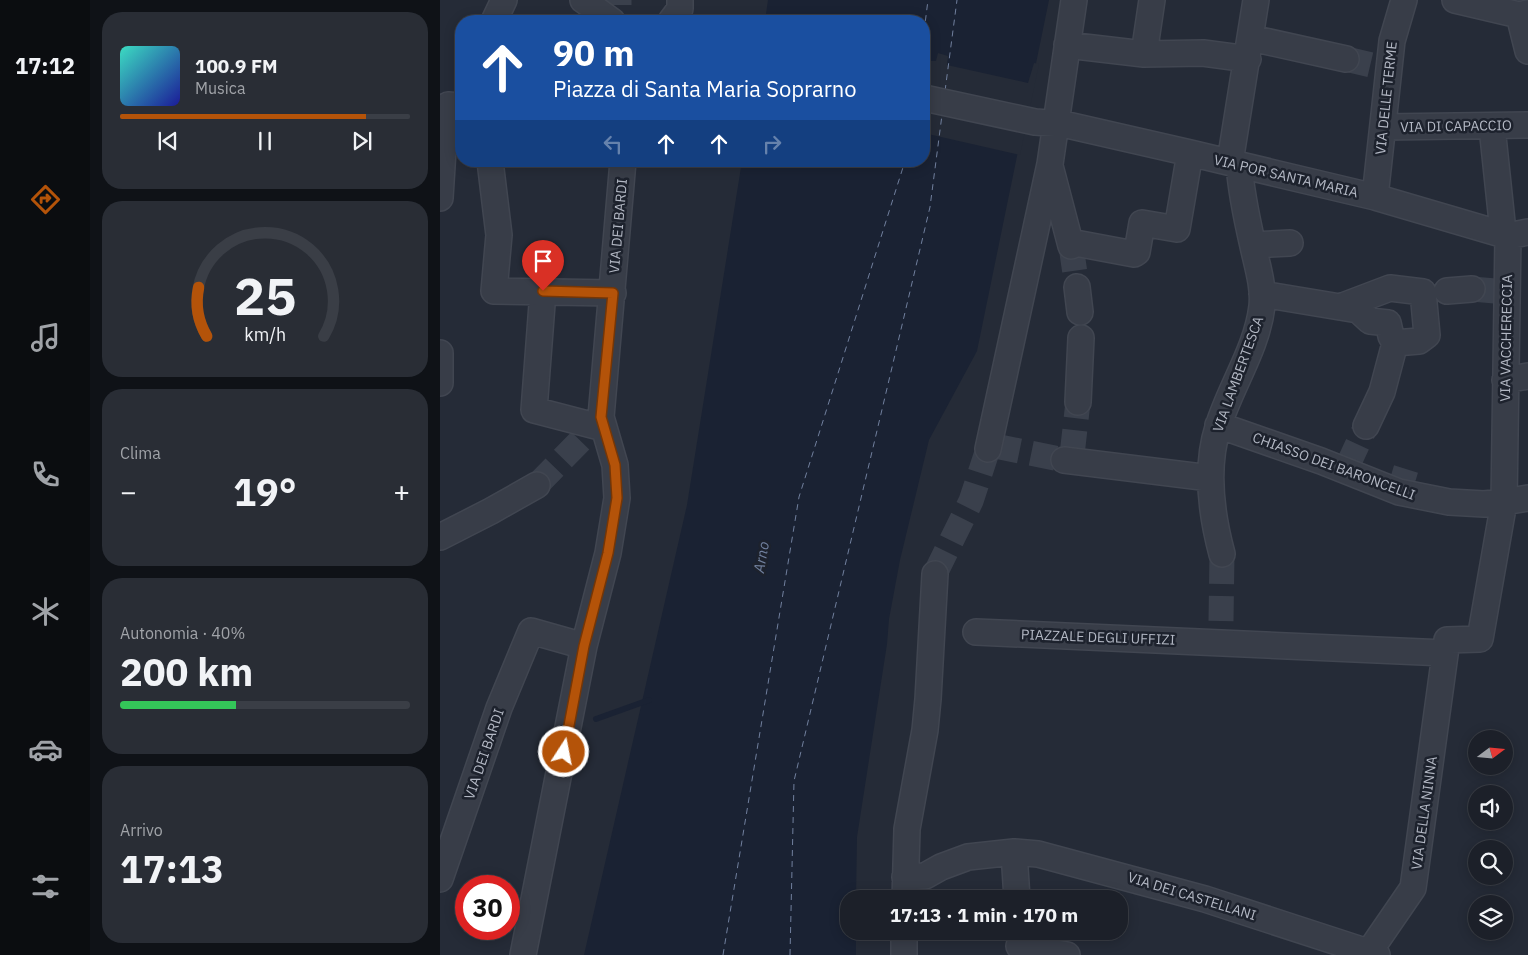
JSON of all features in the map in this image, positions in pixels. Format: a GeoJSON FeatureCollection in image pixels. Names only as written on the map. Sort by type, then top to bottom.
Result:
{"type":"FeatureCollection","features":[{"type":"Feature","properties":{"kind":"street"},"geometry":{"type":"LineString","coordinates":[[497,15],[504,0]]}},
{"type":"Feature","properties":{"kind":"street"},"geometry":{"type":"LineString","coordinates":[[582,0],[615,15]]}},
{"type":"Feature","properties":{"kind":"street"},"geometry":{"type":"LineString","coordinates":[[676,15],[680,9],[680,0]]}},
{"type":"Feature","properties":{"kind":"street"},"geometry":{"type":"LineString","coordinates":[[1074,0],[1067,45],[1044,122],[1050,164],[1073,244],[1134,254],[1137,252],[1142,223],[1177,229],[1190,153]]}},
{"type":"Feature","properties":{"kind":"street"},"geometry":{"type":"LineString","coordinates":[[1144,54],[1152,0]]}},
{"type":"Feature","properties":{"kind":"street","name":"VIA LAMBERTESCA"},"geometry":{"type":"LineString","coordinates":[[1222,554],[1214,521],[1210,478],[1212,446],[1218,425],[1253,338],[1262,294],[1234,163],[1256,0]]}},
{"type":"Feature","properties":{"kind":"street","name":"VIA DELLE TERME"},"geometry":{"type":"LineString","coordinates":[[1375,197],[1386,68],[1404,0]]}},
{"type":"Feature","properties":{"kind":"street"},"geometry":{"type":"LineString","coordinates":[[1460,0],[1524,28]]}},
{"type":"Feature","properties":{"kind":"street"},"geometry":{"type":"LineString","coordinates":[[1067,45],[1144,54],[1203,53],[1250,48],[1346,59]]}},
{"type":"Feature","properties":{"kind":"street","name":"VIA POR SANTA MARIA"},"geometry":{"type":"LineString","coordinates":[[930,99],[1190,153],[1513,230]]}},
{"type":"Feature","properties":{"kind":"street"},"geometry":{"type":"LineString","coordinates":[[440,198],[445,118],[455,106]]}},
{"type":"Feature","properties":{"kind":"street","name":"VIA DI CAPACCIO"},"geometry":{"type":"LineString","coordinates":[[1382,118],[1492,127],[1528,125]]}},
{"type":"Feature","properties":{"kind":"street","name":"VIA VACCHERECCIA"},"geometry":{"type":"LineString","coordinates":[[1451,652],[1480,640],[1492,503],[1516,378],[1491,290],[1513,230],[1492,127]]}},
{"type":"Feature","properties":{"kind":"street"},"geometry":{"type":"LineString","coordinates":[[991,446],[1034,230],[1050,164]]}},
{"type":"Feature","properties":{"kind":"street"},"geometry":{"type":"LineString","coordinates":[[491,167],[499,235],[494,291],[613,293]]}},
{"type":"Feature","properties":{"kind":"street","name":"VIA DEI BARDI"},"geometry":{"type":"LineString","coordinates":[[594,426],[613,293],[624,167]]}},
{"type":"Feature","properties":{"kind":"street"},"geometry":{"type":"LineString","coordinates":[[1253,245],[1290,243]]}},
{"type":"Feature","properties":{"kind":"street"},"geometry":{"type":"LineString","coordinates":[[1077,287],[1080,312]]}},
{"type":"Feature","properties":{"kind":"street"},"geometry":{"type":"LineString","coordinates":[[1340,307],[1390,288],[1423,292],[1427,335],[1419,341],[1395,343]]}},
{"type":"Feature","properties":{"kind":"street"},"geometry":{"type":"LineString","coordinates":[[1447,291],[1491,290]]}},
{"type":"Feature","properties":{"kind":"street"},"geometry":{"type":"LineString","coordinates":[[523,955],[584,646],[614,522],[618,490],[615,465],[594,426],[534,410],[543,291]]}},
{"type":"Feature","properties":{"kind":"street"},"geometry":{"type":"LineString","coordinates":[[1262,294],[1358,310],[1370,321],[1388,323],[1395,343],[1382,392],[1366,426]]}},
{"type":"Feature","properties":{"kind":"street"},"geometry":{"type":"LineString","coordinates":[[1078,402],[1081,338]]}},
{"type":"Feature","properties":{"kind":"street"},"geometry":{"type":"LineString","coordinates":[[440,353],[440,383]]}},
{"type":"Feature","properties":{"kind":"street","name":"CHIASSO DEI BARONCELLI"},"geometry":{"type":"LineString","coordinates":[[1218,425],[1347,469],[1399,492],[1449,502],[1492,503],[1528,498]]}},
{"type":"Feature","properties":{"kind":"street"},"geometry":{"type":"LineString","coordinates":[[1069,459],[1210,478]]}},
{"type":"Feature","properties":{"kind":"street"},"geometry":{"type":"LineString","coordinates":[[440,537],[537,485]]}},
{"type":"Feature","properties":{"kind":"street"},"geometry":{"type":"LineString","coordinates":[[905,888],[907,829],[925,730],[928,699],[935,574]]}},
{"type":"Feature","properties":{"kind":"street","name":"VIA DEI BARDI"},"geometry":{"type":"LineString","coordinates":[[440,879],[500,708],[531,631],[584,646]]}},
{"type":"Feature","properties":{"kind":"street","name":"PIAZZALE DEGLI UFFIZI"},"geometry":{"type":"LineString","coordinates":[[976,632],[1221,632],[1451,652]]}},
{"type":"Feature","properties":{"kind":"street","name":"VIA DELLA NINNA"},"geometry":{"type":"LineString","coordinates":[[1371,954],[1413,888],[1451,652]]}},
{"type":"Feature","properties":{"kind":"street"},"geometry":{"type":"LineString","coordinates":[[1014,852],[1016,890]]}},
{"type":"Feature","properties":{"kind":"street","name":"VIA DEI CASTELLANI"},"geometry":{"type":"LineString","coordinates":[[905,888],[941,867],[968,857],[1014,852],[1038,854],[1110,871],[1205,898],[1371,954]]}},
{"type":"Feature","properties":{"kind":"street"},"geometry":{"type":"LineString","coordinates":[[1019,944],[1067,955]]}},
{"type":"Feature","properties":{"kind":"water","name":"Arno"},"geometry":{"type":"Polygon","coordinates":[[[768,0],[1049,0],[977,351],[929,440],[900,560],[889,619],[887,644],[857,837],[856,890],[840,890],[840,940],[856,940],[856,955],[584,955],[687,505],[741,167],[930,167],[930,15],[766,15],[768,0]]]}},
{"type":"Feature","properties":{"kind":"pier"},"geometry":{"type":"Polygon","coordinates":[[[938,53],[948,56],[947,65],[1028,83],[1034,63],[1039,64],[1020,155],[930,134],[930,61],[936,61],[938,53]]]}},
{"type":"Feature","properties":{"kind":"waterway"},"geometry":{"type":"LineString","coordinates":[[596,719],[649,700]]}},
{"type":"Feature","properties":{"kind":"ferry route"},"geometry":{"type":"LineString","coordinates":[[926,15],[928,0]]}},
{"type":"Feature","properties":{"kind":"ferry route"},"geometry":{"type":"LineString","coordinates":[[945,91],[957,0]]}},
{"type":"Feature","properties":{"kind":"ferry route"},"geometry":{"type":"LineString","coordinates":[[790,955],[794,781],[930,207],[942,115]]}},
{"type":"Feature","properties":{"kind":"ferry route"},"geometry":{"type":"LineString","coordinates":[[723,955],[799,497],[903,167]]}},
{"type":"Feature","properties":{"kind":"tunnel"},"geometry":{"type":"LineString","coordinates":[[619,0],[619,5]]}},
{"type":"Feature","properties":{"kind":"tunnel"},"geometry":{"type":"LineString","coordinates":[[1346,59],[1384,68]]}},
{"type":"Feature","properties":{"kind":"tunnel"},"geometry":{"type":"LineString","coordinates":[[1071,246],[1077,287]]}},
{"type":"Feature","properties":{"kind":"tunnel"},"geometry":{"type":"LineString","coordinates":[[1472,289],[1495,291]]}},
{"type":"Feature","properties":{"kind":"tunnel"},"geometry":{"type":"LineString","coordinates":[[1072,455],[1078,402]]}},
{"type":"Feature","properties":{"kind":"tunnel"},"geometry":{"type":"LineString","coordinates":[[1347,467],[1366,426]]}},
{"type":"Feature","properties":{"kind":"tunnel"},"geometry":{"type":"LineString","coordinates":[[537,485],[581,440]]}},
{"type":"Feature","properties":{"kind":"tunnel"},"geometry":{"type":"LineString","coordinates":[[995,446],[1064,460]]}},
{"type":"Feature","properties":{"kind":"tunnel"},"geometry":{"type":"LineString","coordinates":[[935,574],[971,501],[988,449]]}},
{"type":"Feature","properties":{"kind":"tunnel"},"geometry":{"type":"LineString","coordinates":[[1399,492],[1406,469]]}},
{"type":"Feature","properties":{"kind":"tunnel"},"geometry":{"type":"LineString","coordinates":[[1221,621],[1222,554]]}},
{"type":"Feature","properties":{"kind":"route"},"geometry":{"type":"LineString","coordinates":[[543,291],[613,293],[601,417],[615,465],[617,498],[608,553],[584,646],[564,752]]}}]}
